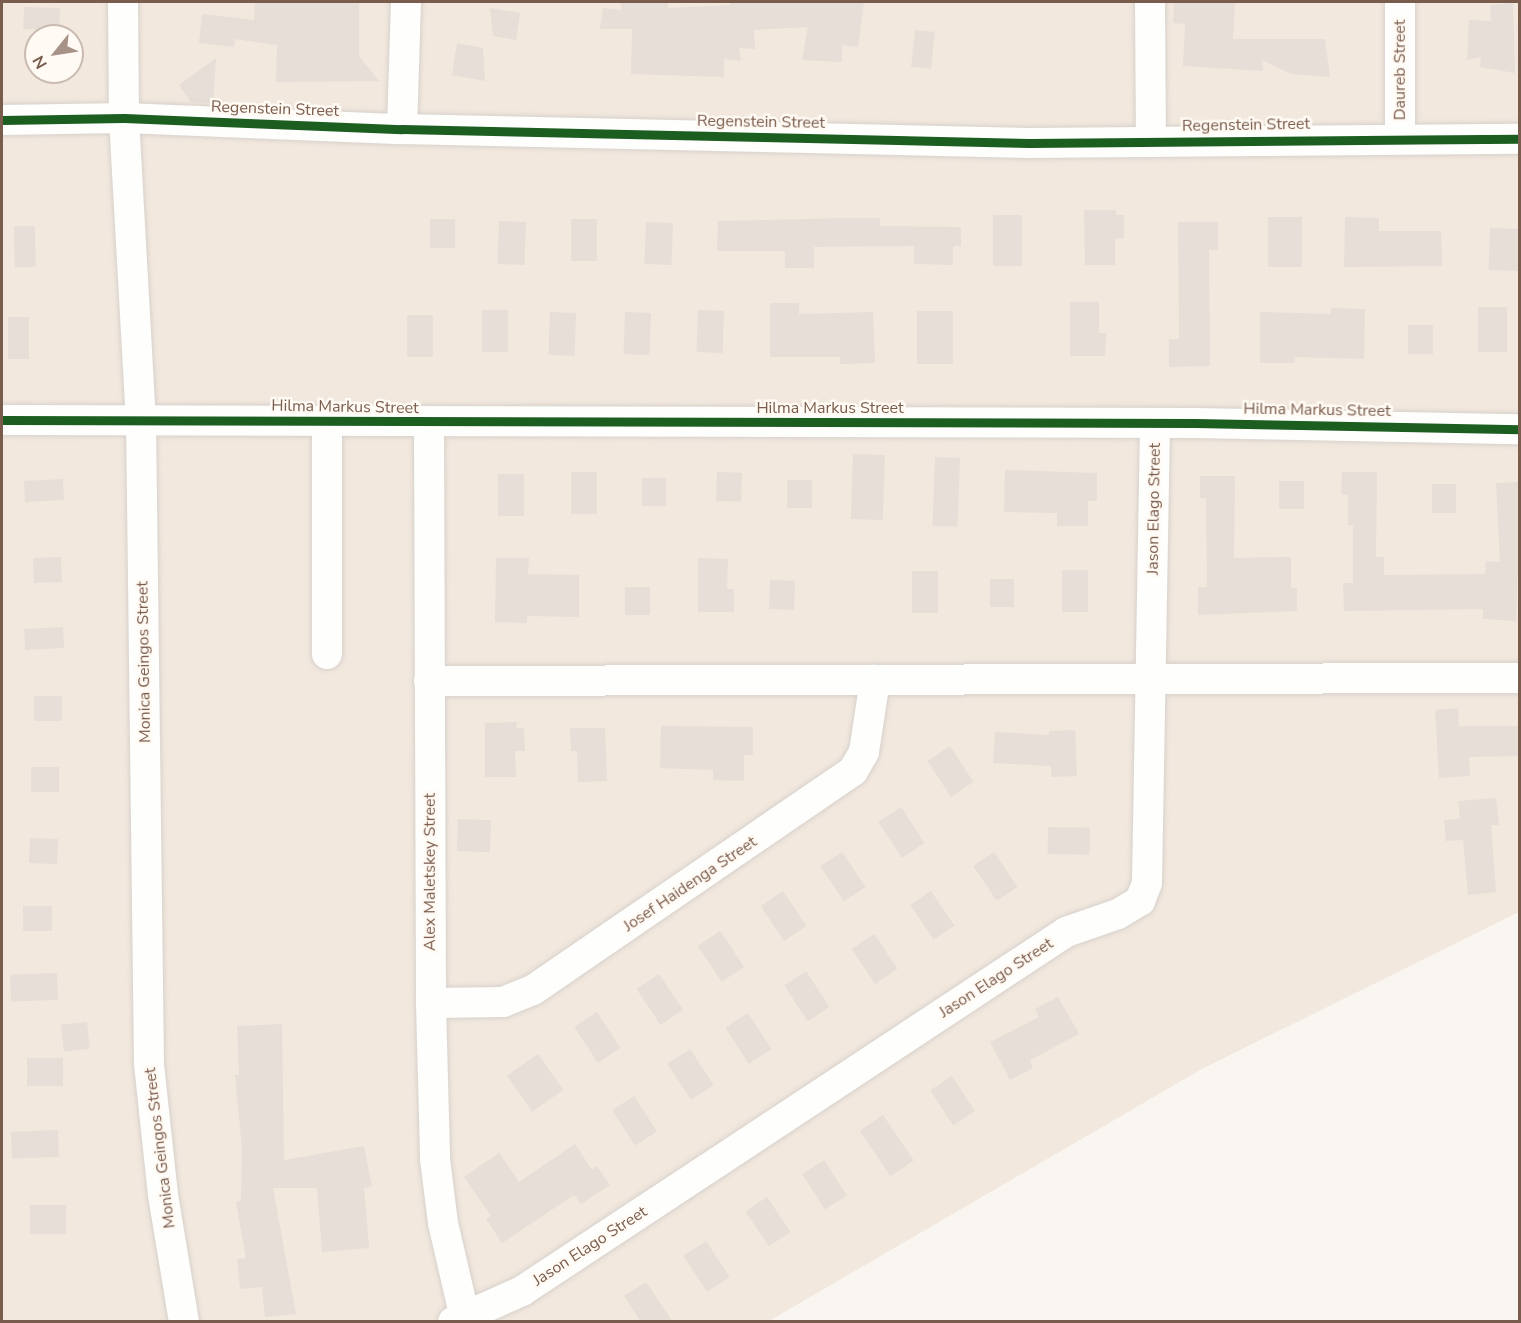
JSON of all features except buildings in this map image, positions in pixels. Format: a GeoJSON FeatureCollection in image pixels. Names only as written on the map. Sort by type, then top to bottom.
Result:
{"type":"FeatureCollection","features":[{"type":"Feature","properties":{"kind":"street","name":"Monica Geingos Street"},"geometry":{"type":"LineString","coordinates":[[123,2],[124,118],[141,419],[149,1064],[164,1195],[184,1322]]}},
{"type":"Feature","properties":{"kind":"street"},"geometry":{"type":"LineString","coordinates":[[402,129],[406,2]]}},
{"type":"Feature","properties":{"kind":"street"},"geometry":{"type":"LineString","coordinates":[[1150,2],[1151,142]]}},
{"type":"Feature","properties":{"kind":"street","name":"Daureb Street"},"geometry":{"type":"LineString","coordinates":[[1400,138],[1401,2]]}},
{"type":"Feature","properties":{"kind":"street","name":"Regenstein Street"},"geometry":{"type":"LineString","coordinates":[[2,120],[124,118],[402,129],[1029,143],[1400,138],[1520,139]]}},
{"type":"Feature","properties":{"kind":"street","name":"Hilma Markus Street"},"geometry":{"type":"LineString","coordinates":[[2,420],[141,419],[429,423],[1155,423],[1520,429]]}},
{"type":"Feature","properties":{"kind":"street"},"geometry":{"type":"LineString","coordinates":[[327,421],[327,654]]}},
{"type":"Feature","properties":{"kind":"street","name":"Alex Maletskey Street"},"geometry":{"type":"LineString","coordinates":[[429,423],[431,1003],[435,1159],[442,1223],[459,1320]]}},
{"type":"Feature","properties":{"kind":"street","name":"Jason Elago Street"},"geometry":{"type":"LineString","coordinates":[[459,1320],[522,1291],[1066,932],[1118,914],[1140,901],[1147,883],[1155,423]]}},
{"type":"Feature","properties":{"kind":"street"},"geometry":{"type":"LineString","coordinates":[[429,681],[1520,678]]}},
{"type":"Feature","properties":{"kind":"street","name":"Josef Haidenga Street"},"geometry":{"type":"LineString","coordinates":[[431,1003],[503,1002],[533,990],[853,771],[864,752],[875,680]]}},
{"type":"Feature","properties":{"kind":"shaded area"},"geometry":{"type":"Polygon","coordinates":[[[2,2],[1519,2],[1519,912],[1200,1070],[769,1321],[2,1322],[2,2]]]}},
{"type":"Feature","properties":{"kind":"cycle path"},"geometry":{"type":"LineString","coordinates":[[2,120],[124,118],[402,129],[1029,143],[1520,139]]}},
{"type":"Feature","properties":{"kind":"cycle path"},"geometry":{"type":"LineString","coordinates":[[2,420],[1195,423],[1520,429]]}}]}
